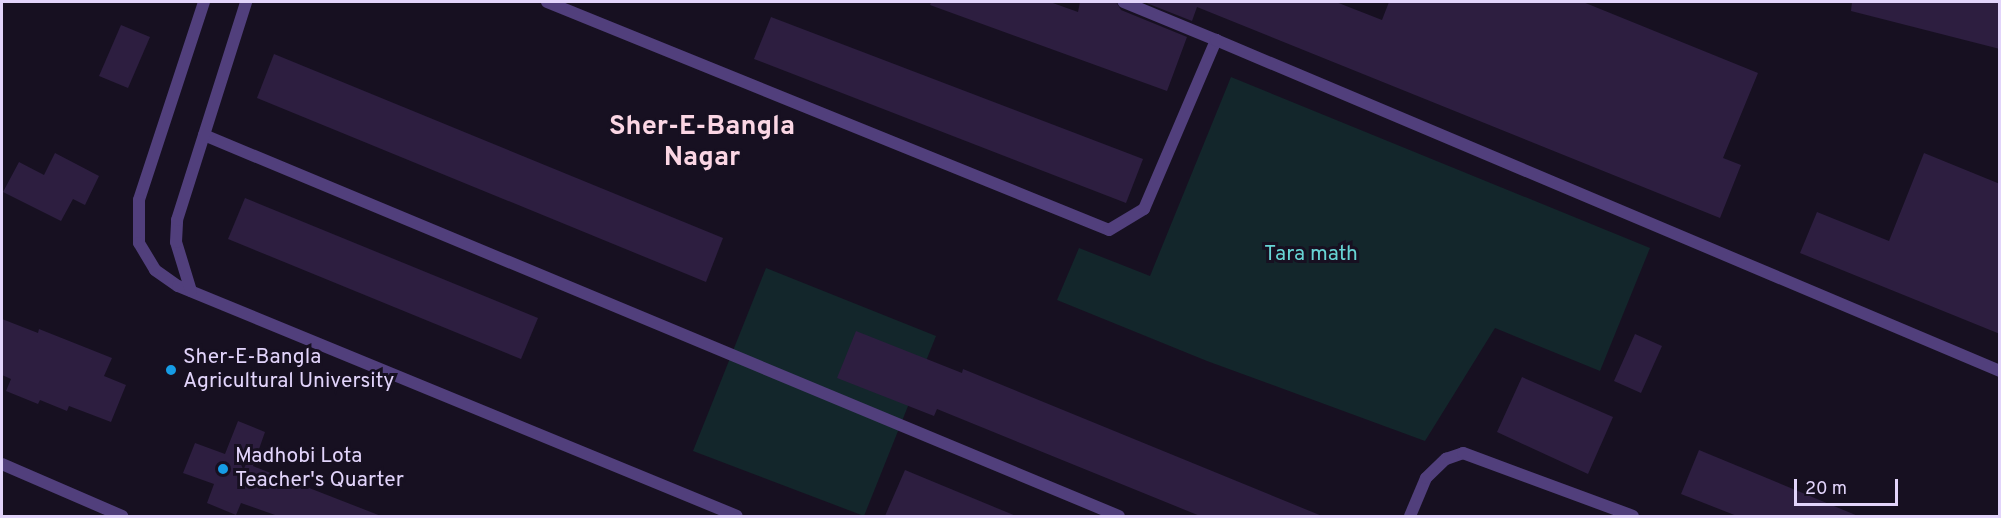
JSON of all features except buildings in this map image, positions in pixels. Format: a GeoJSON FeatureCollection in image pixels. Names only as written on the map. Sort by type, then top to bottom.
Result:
{"type":"FeatureCollection","features":[{"type":"Feature","properties":{"kind":"street"},"geometry":{"type":"LineString","coordinates":[[204,2],[139,200],[140,243],[155,270],[191,291],[737,516]]}},
{"type":"Feature","properties":{"kind":"street"},"geometry":{"type":"LineString","coordinates":[[191,291],[176,242],[177,220],[246,2]]}},
{"type":"Feature","properties":{"kind":"street"},"geometry":{"type":"LineString","coordinates":[[547,2],[1109,230],[1144,209],[1216,40]]}},
{"type":"Feature","properties":{"kind":"street"},"geometry":{"type":"LineString","coordinates":[[1125,2],[2000,371]]}},
{"type":"Feature","properties":{"kind":"street"},"geometry":{"type":"LineString","coordinates":[[204,135],[1119,516]]}},
{"type":"Feature","properties":{"kind":"street"},"geometry":{"type":"LineString","coordinates":[[1410,516],[1426,478],[1446,459],[1463,453],[1633,516]]}},
{"type":"Feature","properties":{"kind":"street"},"geometry":{"type":"LineString","coordinates":[[2,464],[122,516]]}},
{"type":"Feature","properties":{"kind":"green space","name":"Tara math"},"geometry":{"type":"Polygon","coordinates":[[[1231,77],[1650,248],[1600,371],[1495,328],[1425,441],[1207,361],[1057,300],[1079,248],[1150,276],[1231,77]]]}},
{"type":"Feature","properties":{"kind":"green space"},"geometry":{"type":"Polygon","coordinates":[[[766,268],[936,336],[864,516],[693,451],[766,268]]]}},
{"type":"Feature","properties":{"kind":"place","name":"Sher-E-Bangla Agricultural University"},"geometry":{"type":"Point","coordinates":[171,370]}},
{"type":"Feature","properties":{"kind":"place","name":"Madhobi Lota Teacher's Quarter"},"geometry":{"type":"Point","coordinates":[223,469]}},
{"type":"Feature","properties":{"kind":"district","name":"Sher-E-Bangla Nagar"},"geometry":{"type":"Point","coordinates":[702,142]}}]}
